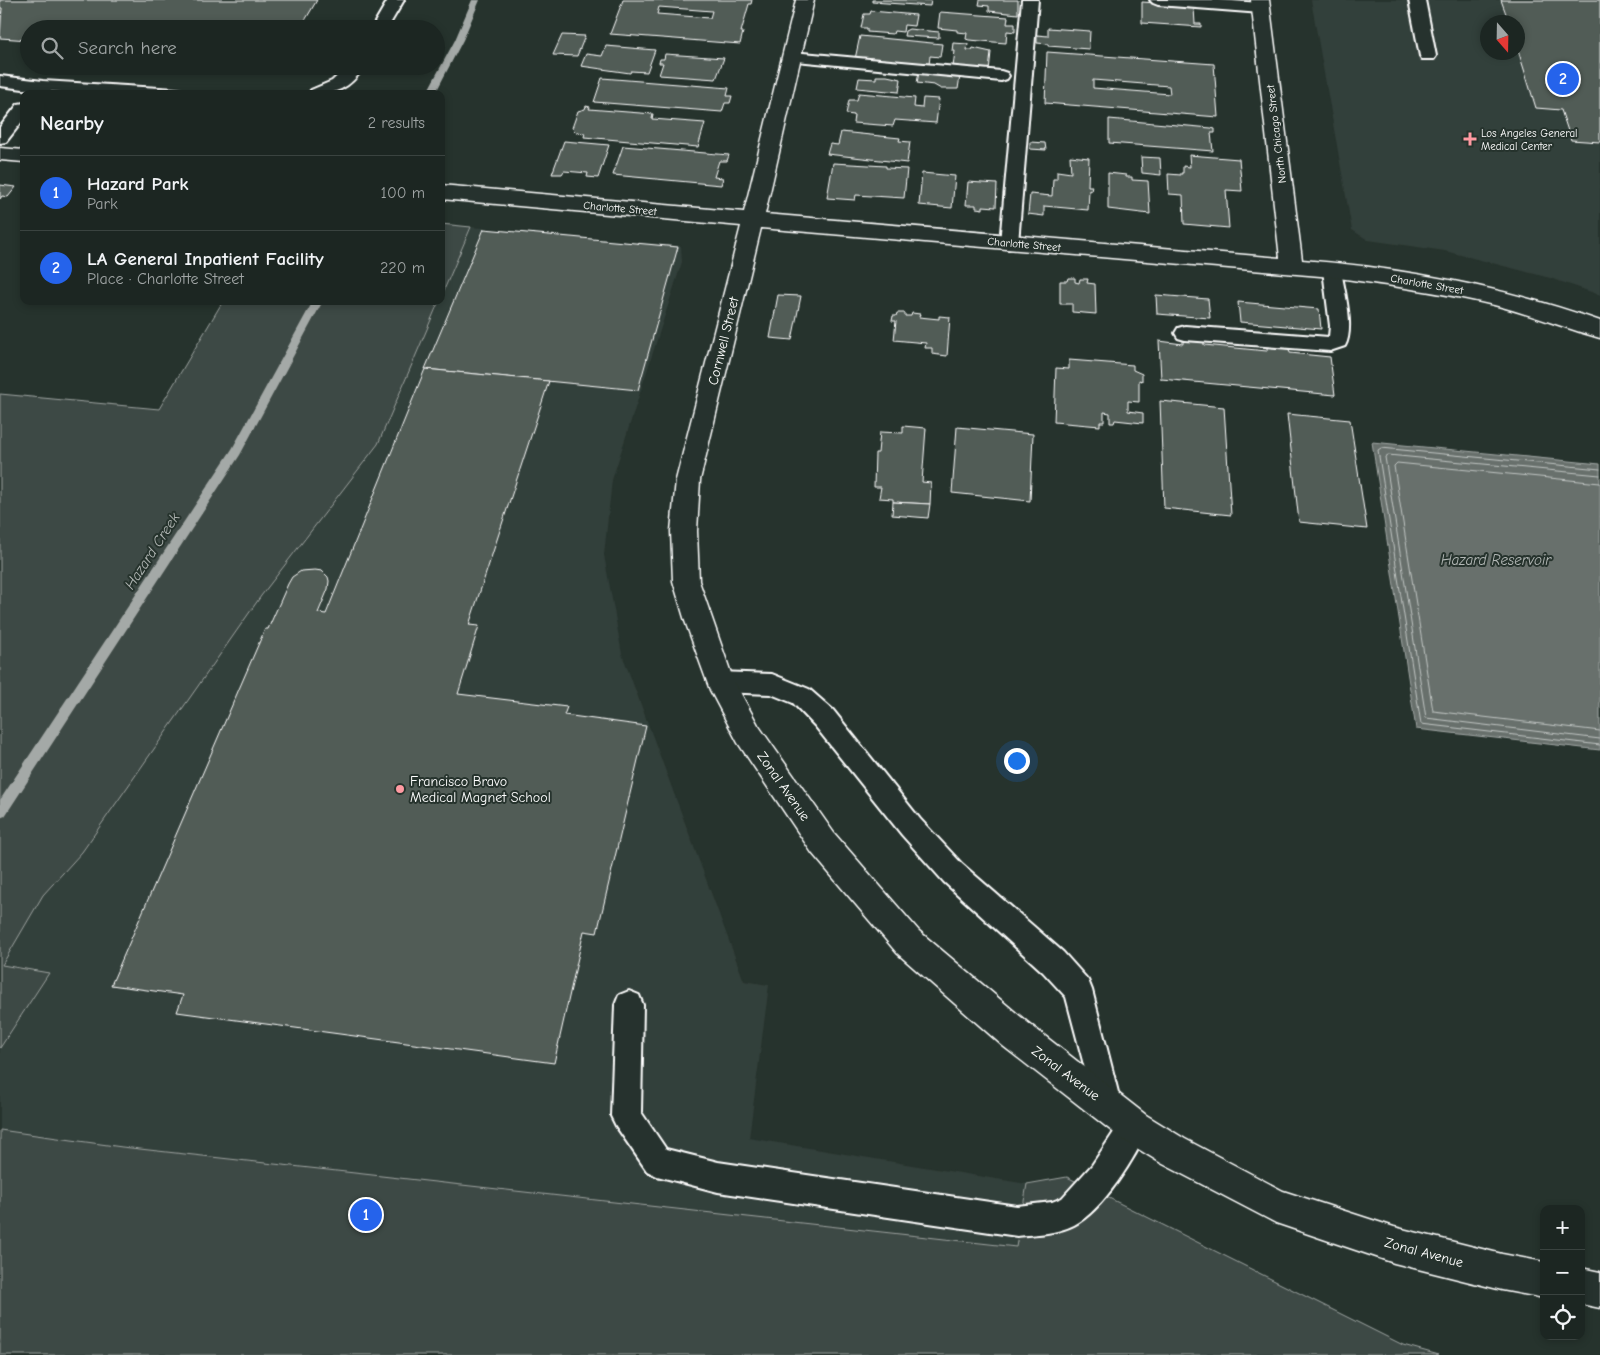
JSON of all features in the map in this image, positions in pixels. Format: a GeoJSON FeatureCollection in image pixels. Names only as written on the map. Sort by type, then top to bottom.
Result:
{"type":"FeatureCollection","features":[{"type":"Feature","properties":{"kind":"street","name":"Cornwell Street"},"geometry":{"type":"LineString","coordinates":[[720,682],[686,581],[684,531],[688,480],[806,0]]}},
{"type":"Feature","properties":{"kind":"street","name":"North Chicago Street"},"geometry":{"type":"LineString","coordinates":[[1260,4],[1292,268]]}},
{"type":"Feature","properties":{"kind":"street"},"geometry":{"type":"LineString","coordinates":[[0,154],[20,156]]}},
{"type":"Feature","properties":{"kind":"street","name":"Charlotte Street"},"geometry":{"type":"LineString","coordinates":[[445,192],[1332,270],[1423,282],[1494,297],[1556,314],[1600,330]]}},
{"type":"Feature","properties":{"kind":"street","name":"Zonal Avenue"},"geometry":{"type":"LineString","coordinates":[[720,682],[748,734],[823,843],[908,942],[1015,1034],[1134,1126],[1173,1151],[1276,1206],[1394,1245],[1502,1272],[1540,1279]]}},
{"type":"Feature","properties":{"kind":"street"},"geometry":{"type":"LineString","coordinates":[[1585,1287],[1600,1290]]}},
{"type":"Feature","properties":{"kind":"lane"},"geometry":{"type":"LineString","coordinates":[[384,20],[396,0]]}},
{"type":"Feature","properties":{"kind":"lane"},"geometry":{"type":"LineString","coordinates":[[1009,243],[1030,0]]}},
{"type":"Feature","properties":{"kind":"lane"},"geometry":{"type":"LineString","coordinates":[[1158,0],[1260,4]]}},
{"type":"Feature","properties":{"kind":"lane"},"geometry":{"type":"LineString","coordinates":[[1417,0],[1428,56]]}},
{"type":"Feature","properties":{"kind":"lane"},"geometry":{"type":"LineString","coordinates":[[792,57],[1001,76]]}},
{"type":"Feature","properties":{"kind":"lane"},"geometry":{"type":"LineString","coordinates":[[326,90],[338,85],[348,75]]}},
{"type":"Feature","properties":{"kind":"lane"},"geometry":{"type":"LineString","coordinates":[[0,81],[39,90]]}},
{"type":"Feature","properties":{"kind":"lane"},"geometry":{"type":"LineString","coordinates":[[0,138],[20,113]]}},
{"type":"Feature","properties":{"kind":"lane"},"geometry":{"type":"LineString","coordinates":[[1185,332],[1330,344],[1338,341],[1340,326],[1332,270]]}},
{"type":"Feature","properties":{"kind":"lane"},"geometry":{"type":"LineString","coordinates":[[720,682],[772,684],[801,696],[824,718],[911,827],[953,873],[1054,962],[1078,990],[1107,1104]]}},
{"type":"Feature","properties":{"kind":"lane"},"geometry":{"type":"LineString","coordinates":[[630,1005],[626,1116],[657,1161],[718,1177],[1017,1221],[1064,1214],[1084,1198],[1102,1177],[1134,1126]]}},
{"type":"Feature","properties":{"kind":"shaded area","name":"Los Angeles General Medical Center"},"geometry":{"type":"Polygon","coordinates":[[[1311,0],[1600,0],[1600,295],[1550,278],[1445,251],[1368,240],[1352,230],[1311,0]]]}},
{"type":"Feature","properties":{"kind":"shaded area"},"geometry":{"type":"Polygon","coordinates":[[[445,224],[471,227],[445,288],[445,224]]]}},
{"type":"Feature","properties":{"kind":"shaded area","name":"Francisco Bravo Medical Magnet School"},"geometry":{"type":"Polygon","coordinates":[[[471,227],[681,246],[682,262],[612,480],[604,555],[622,654],[744,981],[769,985],[749,1138],[1027,1184],[1017,1247],[122,1147],[0,1130],[0,1048],[49,973],[1,966],[43,895],[82,852],[261,596],[378,444],[437,305],[445,305],[445,288],[471,227]]]}},
{"type":"Feature","properties":{"kind":"shaded area"},"geometry":{"type":"Polygon","coordinates":[[[221,305],[437,305],[378,444],[261,596],[82,852],[43,895],[2,965],[49,973],[0,1048],[0,394],[159,409],[221,305]]]}},
{"type":"Feature","properties":{"kind":"shaded area"},"geometry":{"type":"Polygon","coordinates":[[[0,1130],[122,1147],[1016,1247],[1027,1184],[1067,1177],[1403,1345],[1439,1355],[0,1355],[0,1130]]]}},
{"type":"Feature","properties":{"kind":"water","name":"Hazard Reservoir"},"geometry":{"type":"Polygon","coordinates":[[[1372,442],[1600,464],[1600,750],[1416,729],[1372,442]]]}},
{"type":"Feature","properties":{"kind":"building"},"geometry":{"type":"Polygon","coordinates":[[[0,0],[317,0],[305,20],[20,20],[20,39],[0,38],[2,8],[0,8],[0,0]]]}},
{"type":"Feature","properties":{"kind":"building"},"geometry":{"type":"Polygon","coordinates":[[[623,0],[752,0],[751,4],[749,4],[741,32],[743,32],[740,44],[610,34],[623,0]],[[659,7],[657,14],[710,18],[712,11],[659,7]]]}},
{"type":"Feature","properties":{"kind":"building"},"geometry":{"type":"Polygon","coordinates":[[[872,0],[931,0],[930,6],[872,2],[872,0]]]}},
{"type":"Feature","properties":{"kind":"building"},"geometry":{"type":"Polygon","coordinates":[[[980,0],[1018,0],[1018,14],[989,11],[989,6],[979,5],[980,0]]]}},
{"type":"Feature","properties":{"kind":"building"},"geometry":{"type":"Polygon","coordinates":[[[1501,0],[1600,0],[1600,142],[1571,140],[1561,110],[1536,108],[1521,60],[1525,60],[1525,15],[1506,15],[1501,0]]]}},
{"type":"Feature","properties":{"kind":"building"},"geometry":{"type":"Polygon","coordinates":[[[1142,2],[1199,6],[1199,9],[1194,8],[1195,24],[1201,24],[1201,27],[1142,23],[1142,2]]]}},
{"type":"Feature","properties":{"kind":"building"},"geometry":{"type":"Polygon","coordinates":[[[871,11],[916,15],[914,26],[904,25],[903,32],[894,31],[893,34],[867,32],[867,28],[861,28],[864,14],[870,14],[871,11]]]}},
{"type":"Feature","properties":{"kind":"building"},"geometry":{"type":"Polygon","coordinates":[[[940,12],[1008,17],[1007,24],[1015,24],[1015,32],[1007,31],[1006,43],[969,40],[966,39],[967,33],[938,28],[940,12]]]}},
{"type":"Feature","properties":{"kind":"building"},"geometry":{"type":"Polygon","coordinates":[[[1048,28],[1090,31],[1089,49],[1048,46],[1048,44],[1037,43],[1037,35],[1048,36],[1048,28]]]}},
{"type":"Feature","properties":{"kind":"building"},"geometry":{"type":"Polygon","coordinates":[[[909,29],[939,32],[939,38],[904,36],[905,31],[909,29]]]}},
{"type":"Feature","properties":{"kind":"building"},"geometry":{"type":"Polygon","coordinates":[[[562,35],[585,36],[577,56],[553,55],[562,35]]]}},
{"type":"Feature","properties":{"kind":"building"},"geometry":{"type":"Polygon","coordinates":[[[860,36],[942,44],[940,57],[930,56],[929,65],[855,59],[860,36]]]}},
{"type":"Feature","properties":{"kind":"building"},"geometry":{"type":"Polygon","coordinates":[[[953,43],[968,44],[967,50],[972,50],[973,48],[991,52],[989,71],[953,67],[955,51],[952,51],[953,43]]]}},
{"type":"Feature","properties":{"kind":"building"},"geometry":{"type":"Polygon","coordinates":[[[606,46],[655,50],[647,72],[631,71],[630,73],[581,66],[586,54],[602,56],[606,46]]]}},
{"type":"Feature","properties":{"kind":"building"},"geometry":{"type":"Polygon","coordinates":[[[1047,52],[1214,64],[1218,117],[1045,103],[1047,52]],[[1093,80],[1093,88],[1170,94],[1169,86],[1093,80]]]}},
{"type":"Feature","properties":{"kind":"building"},"geometry":{"type":"Polygon","coordinates":[[[665,54],[724,58],[716,79],[659,75],[663,63],[659,63],[660,59],[664,59],[665,54]]]}},
{"type":"Feature","properties":{"kind":"building"},"geometry":{"type":"Polygon","coordinates":[[[919,72],[960,76],[958,89],[941,89],[934,85],[917,83],[919,72]]]}},
{"type":"Feature","properties":{"kind":"building"},"geometry":{"type":"Polygon","coordinates":[[[876,76],[901,79],[899,92],[857,88],[859,78],[876,79],[876,76]]]}},
{"type":"Feature","properties":{"kind":"building"},"geometry":{"type":"Polygon","coordinates":[[[602,78],[729,88],[727,96],[732,96],[730,103],[725,103],[722,112],[594,102],[602,78]]]}},
{"type":"Feature","properties":{"kind":"building"},"geometry":{"type":"Polygon","coordinates":[[[859,93],[915,98],[914,107],[922,108],[923,98],[939,99],[936,123],[895,120],[893,126],[853,123],[854,115],[846,114],[849,100],[857,100],[859,93]]]}},
{"type":"Feature","properties":{"kind":"building"},"geometry":{"type":"Polygon","coordinates":[[[586,106],[590,107],[589,109],[653,114],[652,119],[705,123],[698,147],[584,137],[585,133],[576,132],[572,128],[578,111],[585,109],[586,106]]]}},
{"type":"Feature","properties":{"kind":"building"},"geometry":{"type":"Polygon","coordinates":[[[1109,119],[1215,129],[1215,133],[1211,133],[1213,151],[1109,143],[1109,119]]]}},
{"type":"Feature","properties":{"kind":"building"},"geometry":{"type":"Polygon","coordinates":[[[841,132],[900,138],[899,141],[910,142],[907,163],[827,154],[830,144],[838,145],[841,132]]]}},
{"type":"Feature","properties":{"kind":"building"},"geometry":{"type":"Polygon","coordinates":[[[564,141],[609,145],[598,178],[587,177],[588,173],[564,171],[562,174],[552,174],[564,141]]]}},
{"type":"Feature","properties":{"kind":"building"},"geometry":{"type":"Polygon","coordinates":[[[1030,142],[1045,143],[1046,150],[1030,149],[1030,142]]]}},
{"type":"Feature","properties":{"kind":"building"},"geometry":{"type":"Polygon","coordinates":[[[623,146],[729,155],[727,161],[719,161],[714,177],[723,178],[721,185],[613,175],[623,146]]]}},
{"type":"Feature","properties":{"kind":"building"},"geometry":{"type":"Polygon","coordinates":[[[1189,155],[1239,159],[1242,191],[1226,190],[1229,228],[1184,224],[1183,195],[1169,194],[1168,174],[1181,175],[1183,173],[1183,166],[1190,167],[1189,155]]]}},
{"type":"Feature","properties":{"kind":"building"},"geometry":{"type":"Polygon","coordinates":[[[1070,156],[1089,158],[1088,186],[1092,186],[1091,191],[1089,190],[1088,210],[1044,206],[1044,216],[1028,214],[1030,194],[1052,196],[1053,179],[1057,179],[1057,171],[1071,173],[1070,156]]]}},
{"type":"Feature","properties":{"kind":"building"},"geometry":{"type":"Polygon","coordinates":[[[1141,157],[1160,158],[1161,175],[1142,173],[1141,157]]]}},
{"type":"Feature","properties":{"kind":"building"},"geometry":{"type":"Polygon","coordinates":[[[833,163],[907,169],[904,198],[856,195],[855,200],[827,198],[833,163]]]}},
{"type":"Feature","properties":{"kind":"building"},"geometry":{"type":"Polygon","coordinates":[[[922,173],[955,176],[952,208],[919,205],[922,173]]]}},
{"type":"Feature","properties":{"kind":"building"},"geometry":{"type":"Polygon","coordinates":[[[1108,173],[1126,175],[1126,177],[1132,177],[1132,180],[1148,181],[1150,214],[1108,209],[1108,173]]]}},
{"type":"Feature","properties":{"kind":"building"},"geometry":{"type":"Polygon","coordinates":[[[968,182],[997,184],[996,207],[983,206],[983,209],[976,208],[976,205],[966,205],[968,182]]]}},
{"type":"Feature","properties":{"kind":"building"},"geometry":{"type":"Polygon","coordinates":[[[0,185],[16,187],[8,197],[2,196],[0,199],[0,185]]]}},
{"type":"Feature","properties":{"kind":"building"},"geometry":{"type":"Polygon","coordinates":[[[484,229],[678,247],[638,390],[425,369],[484,229]]]}},
{"type":"Feature","properties":{"kind":"building"},"geometry":{"type":"Polygon","coordinates":[[[1068,278],[1075,278],[1075,282],[1079,283],[1080,279],[1088,279],[1087,283],[1095,284],[1096,314],[1072,312],[1072,304],[1060,304],[1060,281],[1067,281],[1068,278]]]}},
{"type":"Feature","properties":{"kind":"building"},"geometry":{"type":"Polygon","coordinates":[[[778,295],[801,296],[792,340],[770,338],[778,295]]]}},
{"type":"Feature","properties":{"kind":"building"},"geometry":{"type":"Polygon","coordinates":[[[1156,295],[1208,299],[1210,318],[1157,314],[1156,295]]]}},
{"type":"Feature","properties":{"kind":"building"},"geometry":{"type":"Polygon","coordinates":[[[1238,302],[1319,309],[1321,329],[1240,322],[1238,302]]]}},
{"type":"Feature","properties":{"kind":"building"},"geometry":{"type":"Polygon","coordinates":[[[897,313],[905,313],[905,316],[911,316],[912,313],[920,314],[919,317],[939,319],[939,316],[950,317],[947,356],[932,354],[932,348],[925,348],[926,343],[894,340],[896,321],[892,321],[893,316],[896,316],[897,313]]]}},
{"type":"Feature","properties":{"kind":"building"},"geometry":{"type":"Polygon","coordinates":[[[1183,339],[1204,342],[1204,345],[1267,351],[1267,347],[1289,349],[1290,353],[1330,357],[1335,395],[1161,379],[1159,341],[1183,344],[1183,339]]]}},
{"type":"Feature","properties":{"kind":"building"},"geometry":{"type":"Polygon","coordinates":[[[1069,360],[1133,365],[1133,370],[1142,374],[1142,381],[1139,380],[1139,402],[1128,401],[1128,411],[1143,413],[1143,423],[1115,420],[1114,423],[1110,423],[1110,413],[1104,412],[1104,422],[1100,422],[1100,426],[1054,422],[1056,368],[1069,369],[1069,360]]]}},
{"type":"Feature","properties":{"kind":"building","name":"Francisco Bravo Medical Magnet School"},"geometry":{"type":"Polygon","coordinates":[[[425,369],[549,381],[469,625],[479,626],[458,694],[567,707],[564,715],[646,726],[597,933],[584,931],[554,1063],[177,1012],[183,995],[111,985],[265,629],[268,629],[292,577],[301,571],[322,571],[328,577],[328,589],[318,613],[326,614],[425,369]]]}},
{"type":"Feature","properties":{"kind":"building"},"geometry":{"type":"Polygon","coordinates":[[[1160,401],[1224,407],[1231,515],[1164,508],[1160,401]]]}},
{"type":"Feature","properties":{"kind":"building"},"geometry":{"type":"Polygon","coordinates":[[[1287,414],[1350,420],[1367,529],[1299,522],[1287,414]]]}},
{"type":"Feature","properties":{"kind":"building"},"geometry":{"type":"Polygon","coordinates":[[[903,426],[926,428],[922,482],[931,483],[930,504],[893,502],[893,499],[879,498],[881,487],[874,487],[875,453],[878,453],[880,432],[903,433],[903,426]]]}},
{"type":"Feature","properties":{"kind":"building"},"geometry":{"type":"Polygon","coordinates":[[[957,427],[1033,434],[1030,501],[952,493],[957,427]]]}},
{"type":"Feature","properties":{"kind":"building"},"geometry":{"type":"Polygon","coordinates":[[[893,502],[930,504],[928,518],[892,515],[893,502]]]}},
{"type":"Feature","properties":{"kind":"waterway","name":"Hazard Creek"},"geometry":{"type":"LineString","coordinates":[[445,66],[459,40],[476,0]]}},
{"type":"Feature","properties":{"kind":"waterway","name":"Hazard Creek"},"geometry":{"type":"LineString","coordinates":[[432,90],[440,75]]}},
{"type":"Feature","properties":{"kind":"waterway","name":"Hazard Creek"},"geometry":{"type":"LineString","coordinates":[[0,812],[236,452],[316,305]]}},
{"type":"Feature","properties":{"kind":"place","name":"LA General Inpatient Facility"},"geometry":{"type":"Point","coordinates":[1563,79]}},
{"type":"Feature","properties":{"kind":"place","name":"Los Angeles General Medical Center"},"geometry":{"type":"Point","coordinates":[1470,139]}},
{"type":"Feature","properties":{"kind":"place","name":"Francisco Bravo Medical Magnet School"},"geometry":{"type":"Point","coordinates":[400,789]}},
{"type":"Feature","properties":{"kind":"place","name":"Hazard Park"},"geometry":{"type":"Point","coordinates":[366,1215]}}]}
